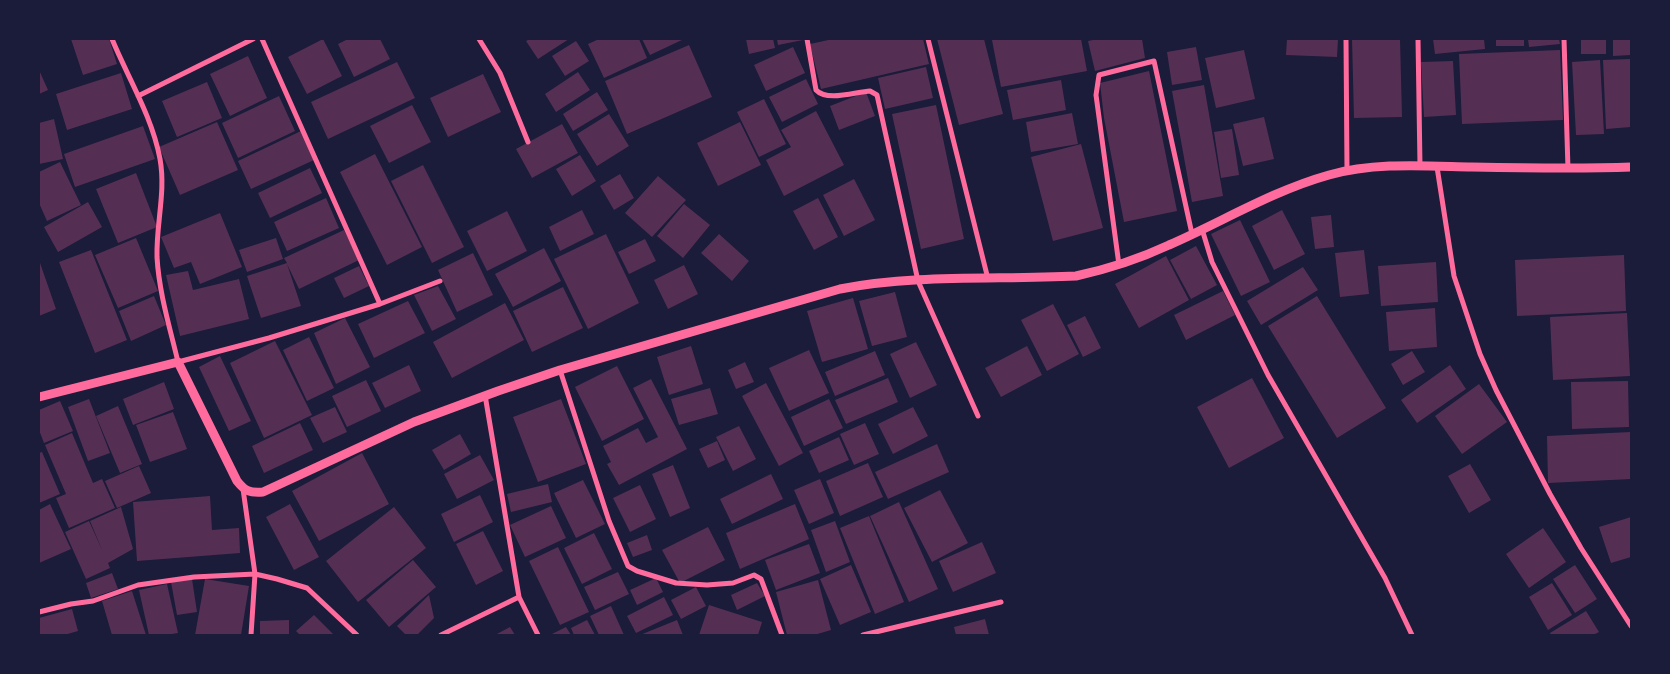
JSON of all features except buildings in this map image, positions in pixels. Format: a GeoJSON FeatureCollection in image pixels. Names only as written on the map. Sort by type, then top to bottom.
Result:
{"type":"FeatureCollection","features":[{"type":"Feature","properties":{"kind":"street"},"geometry":{"type":"LineString","coordinates":[[112,39],[155,137],[160,160],[162,183],[157,257],[164,302],[178,362],[237,481],[249,493],[263,492],[414,422],[485,395],[560,370],[822,294],[861,285],[918,281],[1076,276],[1119,265],[1169,245],[1312,180],[1363,168],[1420,166],[1568,169],[1631,167]]}},
{"type":"Feature","properties":{"kind":"street"},"geometry":{"type":"LineString","coordinates":[[138,96],[253,39]]}},
{"type":"Feature","properties":{"kind":"street"},"geometry":{"type":"LineString","coordinates":[[262,39],[380,304]]}},
{"type":"Feature","properties":{"kind":"street"},"geometry":{"type":"LineString","coordinates":[[479,39],[500,73],[528,142]]}},
{"type":"Feature","properties":{"kind":"street"},"geometry":{"type":"LineString","coordinates":[[807,39],[816,90],[820,94],[828,97],[870,90],[876,94],[918,281],[978,416]]}},
{"type":"Feature","properties":{"kind":"street"},"geometry":{"type":"LineString","coordinates":[[928,39],[988,279]]}},
{"type":"Feature","properties":{"kind":"street"},"geometry":{"type":"LineString","coordinates":[[1346,39],[1347,171]]}},
{"type":"Feature","properties":{"kind":"street"},"geometry":{"type":"LineString","coordinates":[[1418,39],[1420,166]]}},
{"type":"Feature","properties":{"kind":"street"},"geometry":{"type":"LineString","coordinates":[[1564,39],[1568,169]]}},
{"type":"Feature","properties":{"kind":"street"},"geometry":{"type":"LineString","coordinates":[[1119,265],[1096,95],[1098,76],[1154,60],[1192,234]]}},
{"type":"Feature","properties":{"kind":"street"},"geometry":{"type":"LineString","coordinates":[[1437,166],[1454,276],[1480,354],[1496,390],[1550,494],[1581,548],[1631,626]]}},
{"type":"Feature","properties":{"kind":"street"},"geometry":{"type":"LineString","coordinates":[[1202,229],[1212,262],[1268,376],[1385,578],[1412,635]]}},
{"type":"Feature","properties":{"kind":"street"},"geometry":{"type":"LineString","coordinates":[[39,397],[269,338],[380,304],[440,281]]}},
{"type":"Feature","properties":{"kind":"street"},"geometry":{"type":"LineString","coordinates":[[560,370],[609,521],[628,566],[637,571],[676,583],[707,585],[733,582],[754,575],[761,579],[782,635]]}},
{"type":"Feature","properties":{"kind":"street"},"geometry":{"type":"LineString","coordinates":[[485,395],[519,596],[538,635]]}},
{"type":"Feature","properties":{"kind":"street"},"geometry":{"type":"LineString","coordinates":[[243,489],[255,574],[251,635]]}},
{"type":"Feature","properties":{"kind":"street"},"geometry":{"type":"LineString","coordinates":[[39,612],[70,604],[93,601],[138,585],[194,577],[255,574],[307,588],[357,635]]}},
{"type":"Feature","properties":{"kind":"street"},"geometry":{"type":"LineString","coordinates":[[441,635],[519,596]]}},
{"type":"Feature","properties":{"kind":"street"},"geometry":{"type":"LineString","coordinates":[[863,635],[1001,602]]}}]}
